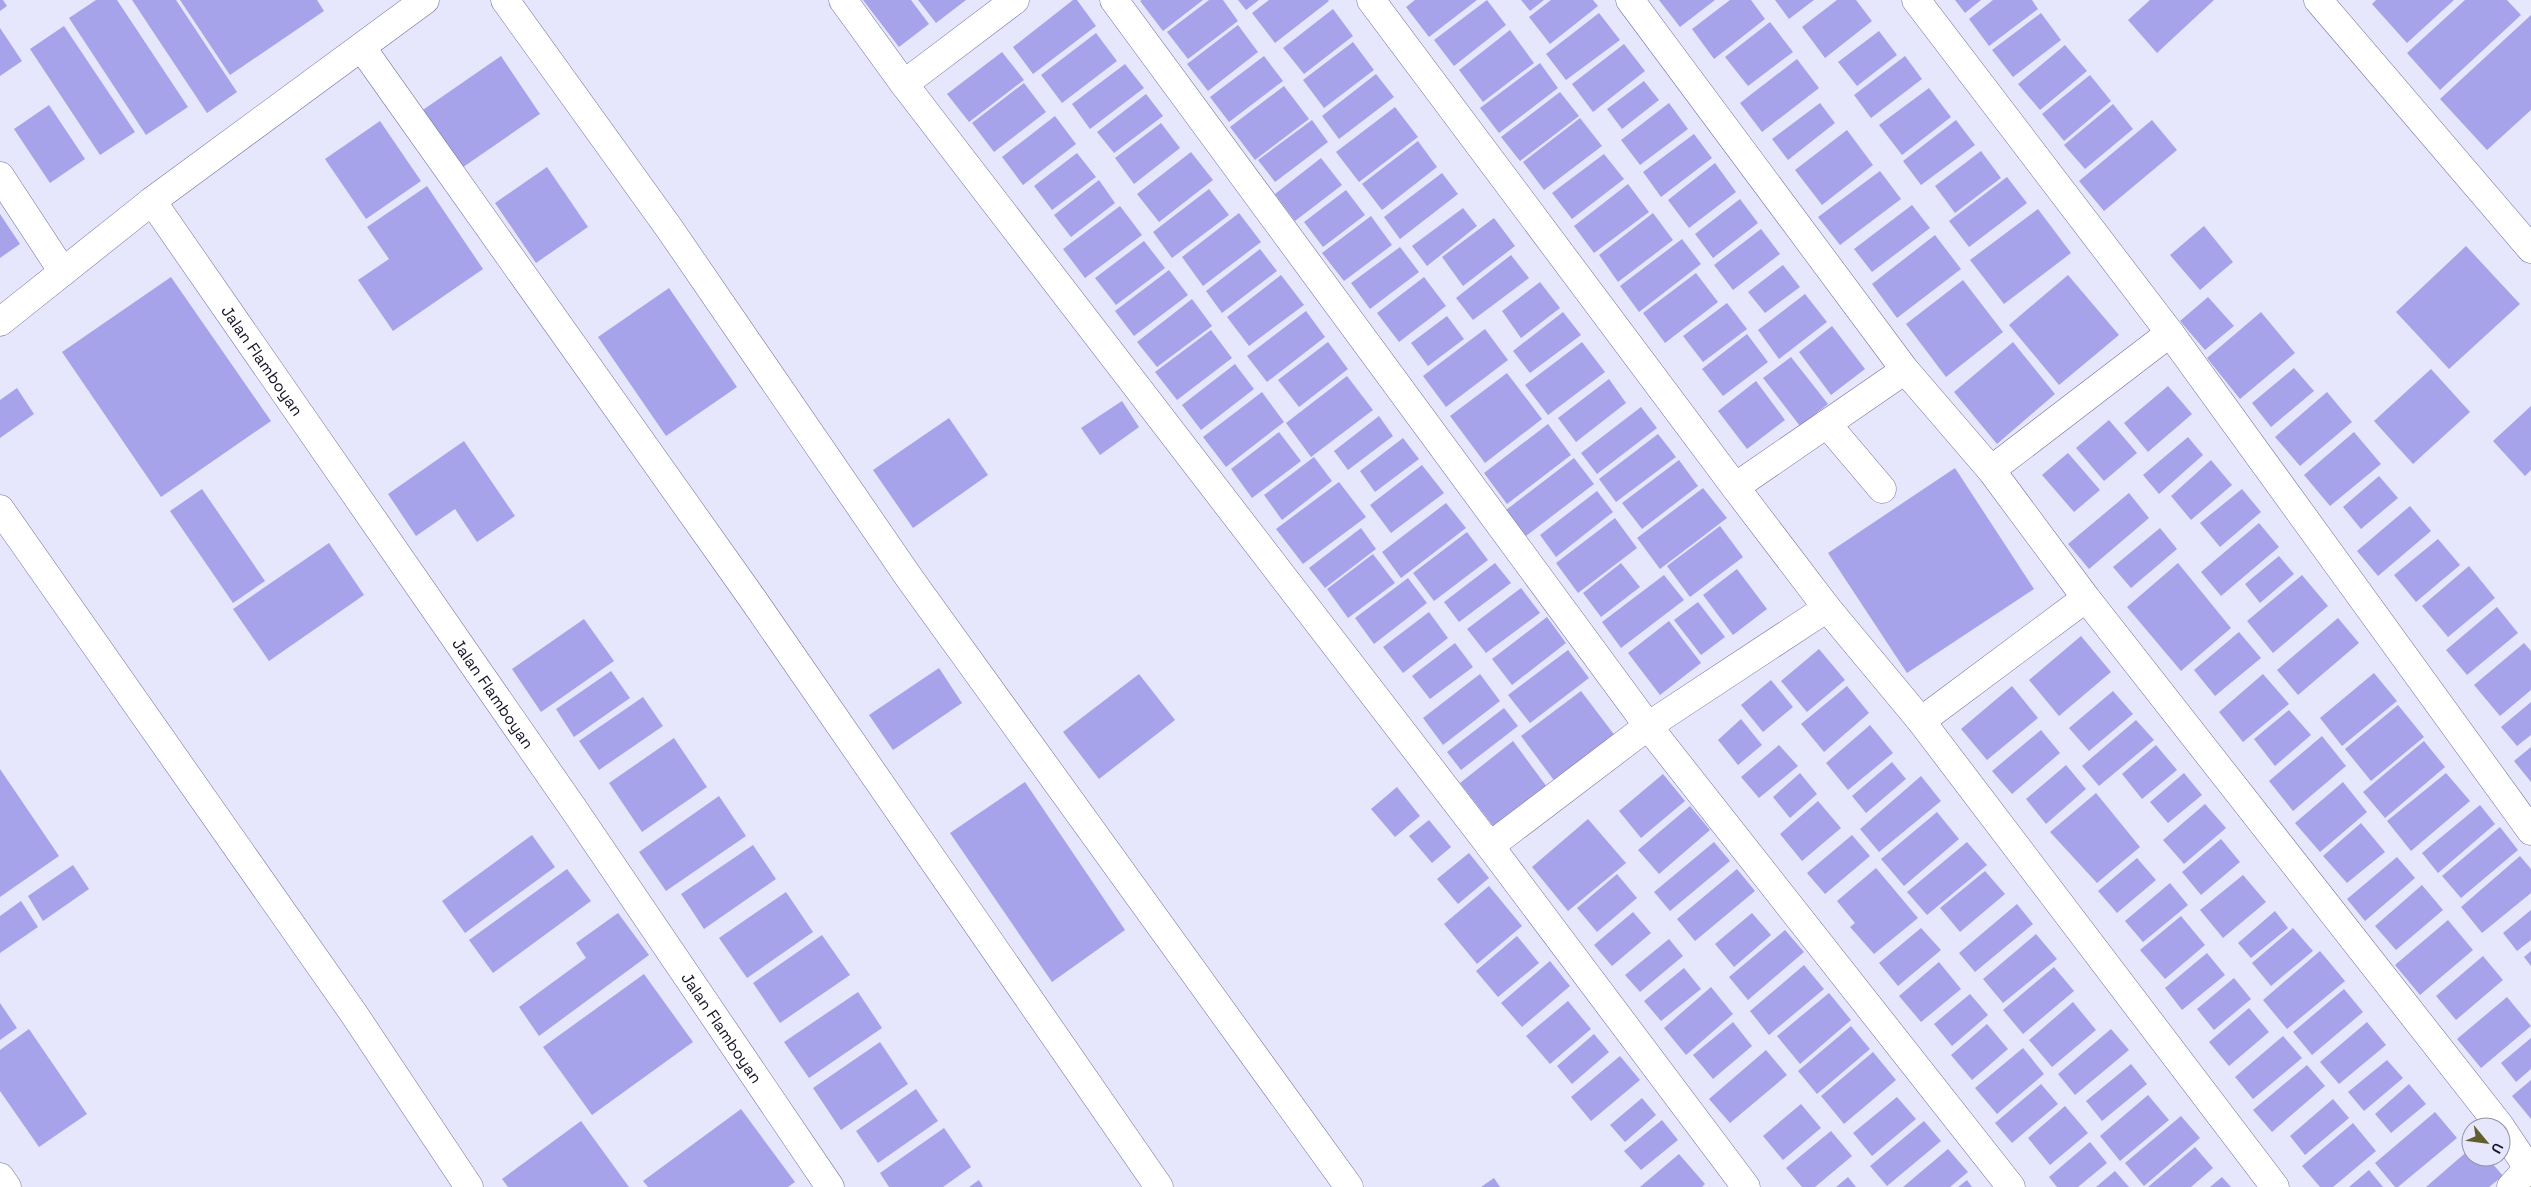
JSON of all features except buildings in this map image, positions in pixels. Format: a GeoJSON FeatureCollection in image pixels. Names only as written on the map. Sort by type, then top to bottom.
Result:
{"type":"FeatureCollection","features":[{"type":"Feature","properties":{"kind":"street"},"geometry":{"type":"LineString","coordinates":[[0,322],[152,201],[425,0]]}},
{"type":"Feature","properties":{"kind":"street"},"geometry":{"type":"LineString","coordinates":[[506,0],[668,228],[910,579],[1349,1187]]}},
{"type":"Feature","properties":{"kind":"street"},"geometry":{"type":"LineString","coordinates":[[843,0],[904,84],[1490,846],[1746,1187]]}},
{"type":"Feature","properties":{"kind":"street"},"geometry":{"type":"LineString","coordinates":[[904,84],[1015,0]]}},
{"type":"Feature","properties":{"kind":"street"},"geometry":{"type":"LineString","coordinates":[[1114,0],[1648,726],[2011,1187]]}},
{"type":"Feature","properties":{"kind":"street"},"geometry":{"type":"LineString","coordinates":[[1371,0],[1827,608],[1920,721],[2275,1187]]}},
{"type":"Feature","properties":{"kind":"street"},"geometry":{"type":"LineString","coordinates":[[1630,0],[1905,370],[1991,470],[2086,598],[2494,1118],[2523,1174]]}},
{"type":"Feature","properties":{"kind":"street"},"geometry":{"type":"LineString","coordinates":[[1916,0],[2170,333],[2531,831]]}},
{"type":"Feature","properties":{"kind":"street"},"geometry":{"type":"LineString","coordinates":[[2318,0],[2531,249]]}},
{"type":"Feature","properties":{"kind":"street"},"geometry":{"type":"LineString","coordinates":[[362,48],[752,598],[1159,1187]]}},
{"type":"Feature","properties":{"kind":"street"},"geometry":{"type":"LineString","coordinates":[[0,176],[62,272]]}},
{"type":"Feature","properties":{"kind":"street","name":"Jalan Flamboyan"},"geometry":{"type":"LineString","coordinates":[[152,201],[575,811],[830,1187]]}},
{"type":"Feature","properties":{"kind":"street"},"geometry":{"type":"LineString","coordinates":[[1991,470],[2170,333]]}},
{"type":"Feature","properties":{"kind":"street"},"geometry":{"type":"LineString","coordinates":[[1735,487],[1905,370]]}},
{"type":"Feature","properties":{"kind":"street"},"geometry":{"type":"LineString","coordinates":[[1827,424],[1882,489]]}},
{"type":"Feature","properties":{"kind":"street"},"geometry":{"type":"LineString","coordinates":[[0,509],[354,1014],[469,1187]]}},
{"type":"Feature","properties":{"kind":"street"},"geometry":{"type":"LineString","coordinates":[[1920,721],[2086,598]]}},
{"type":"Feature","properties":{"kind":"street"},"geometry":{"type":"LineString","coordinates":[[1490,846],[1648,726],[1827,608]]}},
{"type":"Feature","properties":{"kind":"street"},"geometry":{"type":"LineString","coordinates":[[0,1176],[7,1187]]}}]}
